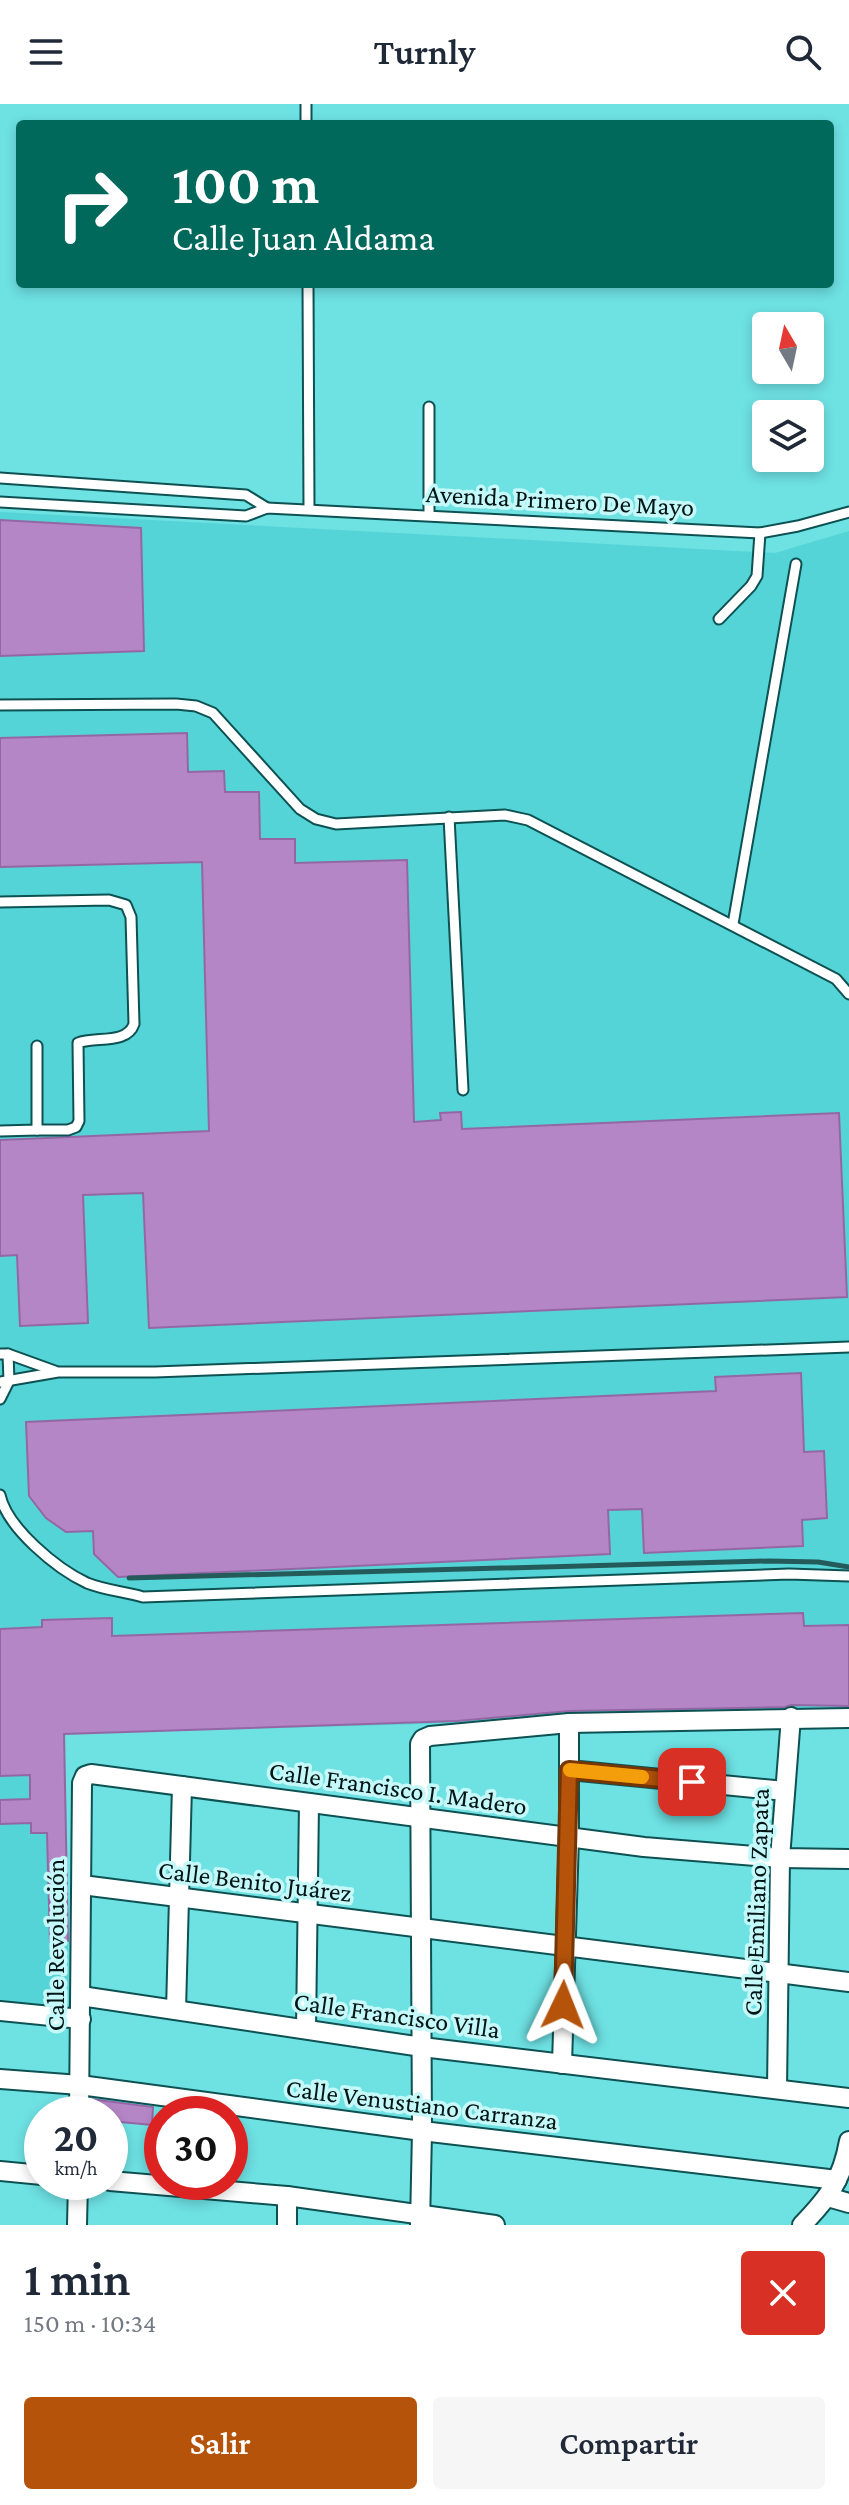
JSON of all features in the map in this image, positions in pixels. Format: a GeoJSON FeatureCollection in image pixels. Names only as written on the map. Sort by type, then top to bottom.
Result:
{"type":"FeatureCollection","features":[{"type":"Feature","properties":{"kind":"street","name":"Calle Emiliano Zapata"},"geometry":{"type":"LineString","coordinates":[[777,2089],[780,1858],[791,1717]]}},
{"type":"Feature","properties":{"kind":"street"},"geometry":{"type":"LineString","coordinates":[[420,2220],[420,1744],[423,1739],[569,1723],[849,1718]]}},
{"type":"Feature","properties":{"kind":"street"},"geometry":{"type":"LineString","coordinates":[[562,2064],[569,1723]]}},
{"type":"Feature","properties":{"kind":"street"},"geometry":{"type":"LineString","coordinates":[[569,1770],[785,1791]]}},
{"type":"Feature","properties":{"kind":"street","name":"Calle Francisco I. Madero"},"geometry":{"type":"LineString","coordinates":[[85,1776],[91,1774],[644,1847],[780,1858],[849,1859]]}},
{"type":"Feature","properties":{"kind":"street","name":"Calle Revolución"},"geometry":{"type":"LineString","coordinates":[[80,2096],[82,1783],[85,1776]]}},
{"type":"Feature","properties":{"kind":"street"},"geometry":{"type":"LineString","coordinates":[[176,2010],[182,1786]]}},
{"type":"Feature","properties":{"kind":"street"},"geometry":{"type":"LineString","coordinates":[[306,2029],[309,1803]]}},
{"type":"Feature","properties":{"kind":"street","name":"Calle Benito Juárez"},"geometry":{"type":"LineString","coordinates":[[82,1885],[421,1928]]}},
{"type":"Feature","properties":{"kind":"street"},"geometry":{"type":"LineString","coordinates":[[421,1928],[849,1982]]}},
{"type":"Feature","properties":{"kind":"street","name":"Calle Francisco Villa"},"geometry":{"type":"LineString","coordinates":[[81,1996],[422,2047],[849,2098]]}},
{"type":"Feature","properties":{"kind":"street"},"geometry":{"type":"LineString","coordinates":[[0,2011],[81,2019]]}},
{"type":"Feature","properties":{"kind":"street","name":"Calle Venustiano Carranza"},"geometry":{"type":"LineString","coordinates":[[0,2079],[80,2085],[422,2131],[837,2180]]}},
{"type":"Feature","properties":{"kind":"street"},"geometry":{"type":"LineString","coordinates":[[802,2225],[828,2197],[846,2160],[849,2141]]}},
{"type":"Feature","properties":{"kind":"street"},"geometry":{"type":"LineString","coordinates":[[0,2171],[24,2173]]}},
{"type":"Feature","properties":{"kind":"street"},"geometry":{"type":"LineString","coordinates":[[128,2183],[287,2196],[420,2220],[495,2225]]}},
{"type":"Feature","properties":{"kind":"street"},"geometry":{"type":"LineString","coordinates":[[287,2196],[287,2225]]}},
{"type":"Feature","properties":{"kind":"street"},"geometry":{"type":"LineString","coordinates":[[828,2197],[849,2203]]}},
{"type":"Feature","properties":{"kind":"street"},"geometry":{"type":"LineString","coordinates":[[77,2225],[78,2200]]}},
{"type":"Feature","properties":{"kind":"lane"},"geometry":{"type":"LineString","coordinates":[[308,288],[309,509]]}},
{"type":"Feature","properties":{"kind":"lane"},"geometry":{"type":"LineString","coordinates":[[429,407],[429,514]]}},
{"type":"Feature","properties":{"kind":"lane","name":"Avenida Primero De Mayo"},"geometry":{"type":"LineString","coordinates":[[0,478],[246,495],[267,508]]}},
{"type":"Feature","properties":{"kind":"lane","name":"Avenida Primero De Mayo"},"geometry":{"type":"LineString","coordinates":[[0,502],[246,516],[267,508],[309,509],[760,533],[849,512]]}},
{"type":"Feature","properties":{"kind":"lane"},"geometry":{"type":"LineString","coordinates":[[719,619],[757,576],[760,533]]}},
{"type":"Feature","properties":{"kind":"lane"},"geometry":{"type":"LineString","coordinates":[[733,924],[796,564]]}},
{"type":"Feature","properties":{"kind":"lane"},"geometry":{"type":"LineString","coordinates":[[0,705],[196,706],[213,713],[300,809],[316,819],[336,824],[505,815],[528,820],[836,979],[849,994]]}},
{"type":"Feature","properties":{"kind":"lane"},"geometry":{"type":"LineString","coordinates":[[449,817],[463,1090]]}},
{"type":"Feature","properties":{"kind":"lane"},"geometry":{"type":"LineString","coordinates":[[0,902],[109,900],[126,905],[131,917],[134,1024],[131,1032],[124,1037],[78,1043],[79,1121],[76,1127],[68,1130],[0,1131]]}},
{"type":"Feature","properties":{"kind":"lane"},"geometry":{"type":"LineString","coordinates":[[37,1046],[37,1130]]}},
{"type":"Feature","properties":{"kind":"lane"},"geometry":{"type":"LineString","coordinates":[[5,1381],[58,1372],[155,1372],[849,1347]]}},
{"type":"Feature","properties":{"kind":"lane"},"geometry":{"type":"LineString","coordinates":[[0,1399],[5,1381],[4,1354],[58,1372]]}},
{"type":"Feature","properties":{"kind":"lane"},"geometry":{"type":"LineString","coordinates":[[0,1495],[3,1508],[23,1535],[49,1557],[88,1583],[143,1597],[789,1574],[849,1576]]}},
{"type":"Feature","properties":{"kind":"shaded area"},"geometry":{"type":"Polygon","coordinates":[[[0,512],[775,553],[849,531],[849,1712],[65,1734],[69,2009],[0,2002],[0,512]]]}},
{"type":"Feature","properties":{"kind":"building"},"geometry":{"type":"Polygon","coordinates":[[[0,520],[141,528],[144,651],[0,656],[0,520]]]}},
{"type":"Feature","properties":{"kind":"building"},"geometry":{"type":"Polygon","coordinates":[[[187,733],[188,772],[224,771],[225,792],[259,792],[260,839],[295,839],[295,863],[407,860],[414,1122],[441,1120],[440,1113],[461,1112],[462,1129],[839,1113],[847,1297],[149,1328],[143,1193],[83,1195],[88,1323],[20,1326],[17,1255],[0,1256],[0,1140],[209,1131],[202,862],[0,867],[0,738],[187,733]]]}},
{"type":"Feature","properties":{"kind":"building"},"geometry":{"type":"Polygon","coordinates":[[[801,1373],[804,1452],[824,1451],[827,1518],[802,1520],[803,1546],[644,1553],[642,1509],[608,1510],[610,1554],[118,1577],[94,1554],[93,1531],[66,1532],[46,1518],[29,1496],[26,1422],[716,1391],[715,1377],[801,1373]]]}},
{"type":"Feature","properties":{"kind":"building"},"geometry":{"type":"Polygon","coordinates":[[[803,1613],[804,1626],[849,1625],[849,1706],[569,1711],[457,1721],[64,1734],[68,1941],[50,1942],[47,1833],[31,1833],[31,1823],[0,1824],[0,1800],[30,1799],[30,1775],[0,1776],[0,1629],[42,1627],[42,1620],[112,1618],[112,1636],[803,1613]]]}},
{"type":"Feature","properties":{"kind":"building"},"geometry":{"type":"Polygon","coordinates":[[[128,2104],[144,2106],[144,2124],[128,2123],[128,2104]]]}},
{"type":"Feature","properties":{"kind":"railway"},"geometry":{"type":"LineString","coordinates":[[129,1578],[768,1561],[818,1562],[849,1567]]}},
{"type":"Feature","properties":{"kind":"slow traffic"},"geometry":{"type":"LineString","coordinates":[[570,1770],[642,1777]]}},
{"type":"Feature","properties":{"kind":"route"},"geometry":{"type":"LineString","coordinates":[[563,2005],[569,1770],[692,1782]]}}]}
